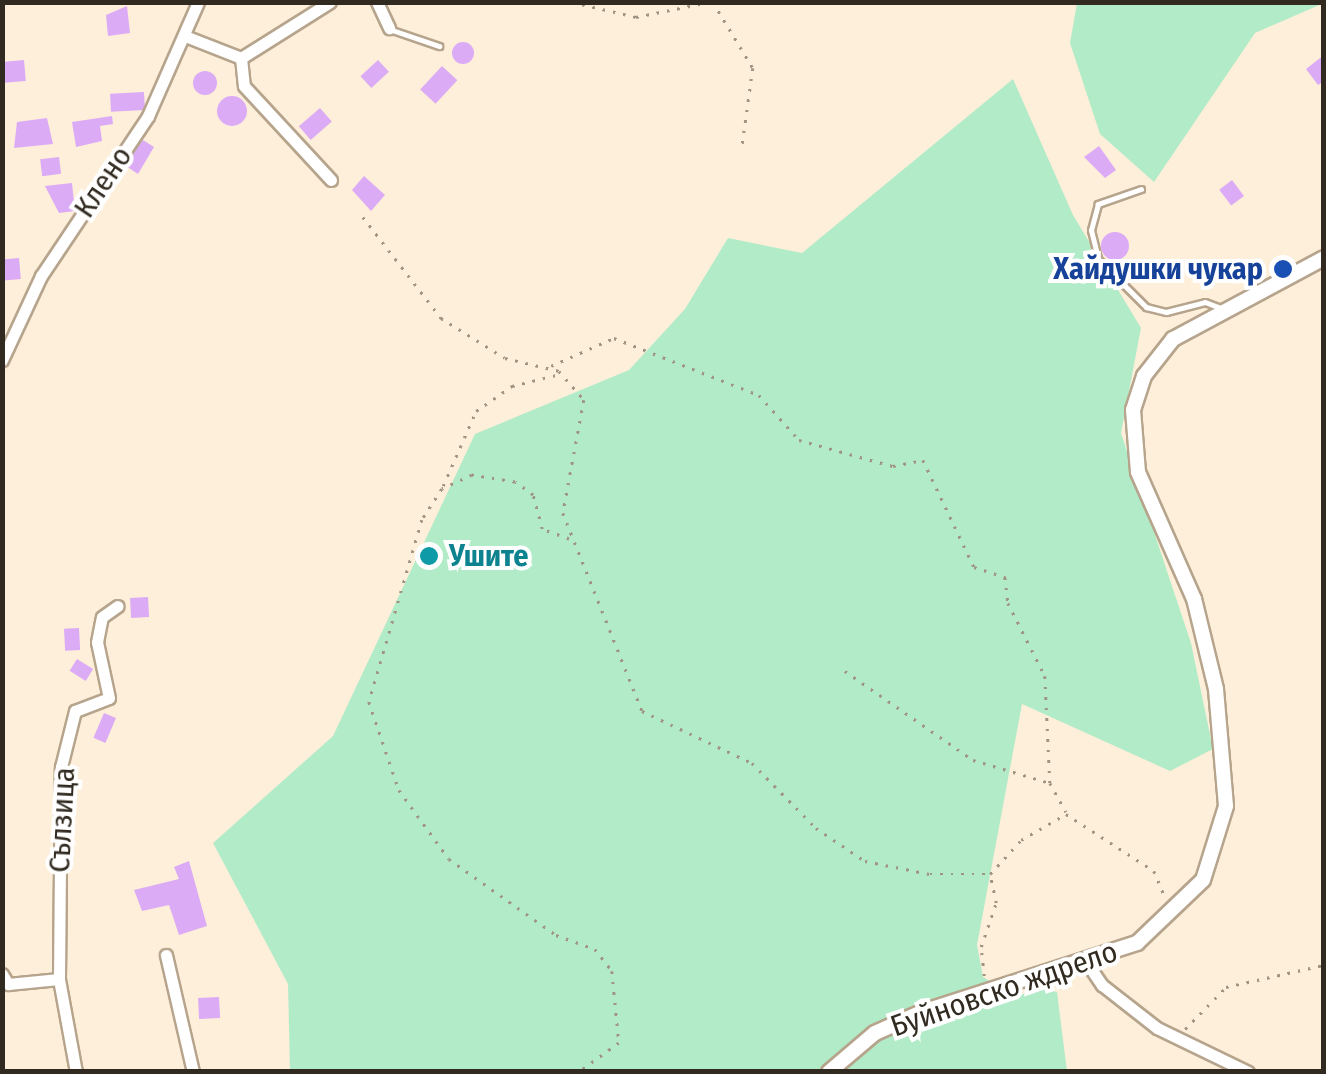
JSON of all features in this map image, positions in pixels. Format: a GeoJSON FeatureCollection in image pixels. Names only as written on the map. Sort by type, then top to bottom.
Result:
{"type":"FeatureCollection","features":[{"type":"Feature","properties":{"kind":"street","name":"Клено"},"geometry":{"type":"LineString","coordinates":[[2,360],[41,276],[148,116],[198,2]]}},
{"type":"Feature","properties":{"kind":"street"},"geometry":{"type":"LineString","coordinates":[[242,58],[330,2]]}},
{"type":"Feature","properties":{"kind":"street"},"geometry":{"type":"LineString","coordinates":[[376,2],[389,28]]}},
{"type":"Feature","properties":{"kind":"street"},"geometry":{"type":"LineString","coordinates":[[185,36],[242,58]]}},
{"type":"Feature","properties":{"kind":"street"},"geometry":{"type":"LineString","coordinates":[[242,58],[244,86],[331,180]]}},
{"type":"Feature","properties":{"kind":"street","name":"Буйновско ждрело"},"geometry":{"type":"LineString","coordinates":[[829,1072],[875,1033],[1137,943],[1173,916],[1220,843],[1225,772],[1205,635],[1138,472],[1131,429],[1157,353],[1224,309],[1324,258]]}},
{"type":"Feature","properties":{"kind":"street","name":"Сълзица"},"geometry":{"type":"LineString","coordinates":[[76,1072],[60,979],[62,767],[75,711],[110,698],[97,642],[102,616],[118,606]]}},
{"type":"Feature","properties":{"kind":"street"},"geometry":{"type":"LineString","coordinates":[[166,955],[193,1072]]}},
{"type":"Feature","properties":{"kind":"street"},"geometry":{"type":"LineString","coordinates":[[1087,963],[1102,985],[1180,1039],[1248,1072]]}},
{"type":"Feature","properties":{"kind":"street"},"geometry":{"type":"LineString","coordinates":[[2,974],[8,984],[60,979]]}},
{"type":"Feature","properties":{"kind":"lane"},"geometry":{"type":"LineString","coordinates":[[389,28],[439,46]]}},
{"type":"Feature","properties":{"kind":"lane"},"geometry":{"type":"LineString","coordinates":[[1141,188],[1098,204],[1091,230],[1098,260],[1146,307],[1166,312],[1206,302],[1224,309]]}},
{"type":"Feature","properties":{"kind":"path"},"geometry":{"type":"LineString","coordinates":[[572,2],[636,17],[712,2],[753,68],[742,147]]}},
{"type":"Feature","properties":{"kind":"path"},"geometry":{"type":"LineString","coordinates":[[363,217],[440,318],[505,358],[561,373],[584,400],[563,514],[570,538],[605,605],[642,711],[752,763],[816,828],[865,860],[930,874],[990,874],[1021,840],[1066,814]]}},
{"type":"Feature","properties":{"kind":"path"},"geometry":{"type":"LineString","coordinates":[[550,367],[589,343],[614,338],[759,395],[799,440],[893,466],[923,460],[974,566],[1005,577],[1008,604],[1045,676],[1050,784],[1066,814],[1154,871],[1173,916]]}},
{"type":"Feature","properties":{"kind":"path"},"geometry":{"type":"LineString","coordinates":[[561,373],[512,386],[476,411],[442,489],[422,520],[369,702],[374,731],[399,790],[449,858],[556,936],[595,949],[612,971],[620,1043],[579,1072]]}},
{"type":"Feature","properties":{"kind":"path"},"geometry":{"type":"LineString","coordinates":[[442,489],[472,475],[516,482],[533,495],[542,529],[570,538]]}},
{"type":"Feature","properties":{"kind":"path"},"geometry":{"type":"LineString","coordinates":[[845,671],[973,760],[1050,784]]}},
{"type":"Feature","properties":{"kind":"path"},"geometry":{"type":"LineString","coordinates":[[986,993],[981,947],[996,903],[990,874]]}},
{"type":"Feature","properties":{"kind":"path"},"geometry":{"type":"LineString","coordinates":[[1180,1039],[1226,986],[1324,965]]}},
{"type":"Feature","properties":{"kind":"green space"},"geometry":{"type":"Polygon","coordinates":[[[1077,3],[1324,3],[1255,33],[1154,182],[1100,134],[1070,43],[1077,3]]]}},
{"type":"Feature","properties":{"kind":"green space"},"geometry":{"type":"Polygon","coordinates":[[[1013,79],[1073,215],[1141,328],[1121,433],[1191,643],[1213,749],[1170,771],[1022,704],[977,945],[983,977],[1015,997],[1039,988],[1057,992],[1067,1071],[290,1071],[288,984],[213,843],[333,736],[475,434],[629,370],[685,309],[728,238],[802,253],[1013,79]]]}},
{"type":"Feature","properties":{"kind":"building"},"geometry":{"type":"Polygon","coordinates":[[[127,6],[130,33],[108,36],[106,15],[127,6]]]}},
{"type":"Feature","properties":{"kind":"building"},"geometry":{"type":"Polygon","coordinates":[[[463,42],[471,45],[471,61],[463,64],[455,61],[452,53],[455,45],[463,42]]]}},
{"type":"Feature","properties":{"kind":"building"},"geometry":{"type":"Polygon","coordinates":[[[1324,55],[1324,81],[1318,85],[1306,69],[1324,55]]]}},
{"type":"Feature","properties":{"kind":"building"},"geometry":{"type":"Polygon","coordinates":[[[24,60],[26,81],[4,83],[2,62],[24,60]]]}},
{"type":"Feature","properties":{"kind":"building"},"geometry":{"type":"Polygon","coordinates":[[[378,60],[389,72],[371,88],[360,76],[378,60]]]}},
{"type":"Feature","properties":{"kind":"building"},"geometry":{"type":"Polygon","coordinates":[[[442,66],[457,80],[436,104],[420,89],[442,66]]]}},
{"type":"Feature","properties":{"kind":"building"},"geometry":{"type":"Polygon","coordinates":[[[205,71],[214,74],[214,92],[205,95],[196,92],[193,83],[196,74],[205,71]]]}},
{"type":"Feature","properties":{"kind":"building"},"geometry":{"type":"Polygon","coordinates":[[[144,92],[145,110],[111,112],[110,94],[144,92]]]}},
{"type":"Feature","properties":{"kind":"building"},"geometry":{"type":"Polygon","coordinates":[[[232,96],[243,100],[247,111],[243,122],[232,126],[221,122],[217,111],[221,100],[232,96]]]}},
{"type":"Feature","properties":{"kind":"building"},"geometry":{"type":"Polygon","coordinates":[[[320,108],[332,122],[311,140],[299,126],[320,108]]]}},
{"type":"Feature","properties":{"kind":"building"},"geometry":{"type":"Polygon","coordinates":[[[112,116],[113,124],[100,126],[102,141],[76,147],[72,122],[112,116]]]}},
{"type":"Feature","properties":{"kind":"building"},"geometry":{"type":"Polygon","coordinates":[[[47,118],[53,144],[14,148],[17,122],[47,118]]]}},
{"type":"Feature","properties":{"kind":"building"},"geometry":{"type":"Polygon","coordinates":[[[143,140],[154,147],[138,174],[123,164],[143,140]]]}},
{"type":"Feature","properties":{"kind":"building"},"geometry":{"type":"Polygon","coordinates":[[[1099,146],[1116,170],[1105,178],[1084,157],[1099,146]]]}},
{"type":"Feature","properties":{"kind":"building"},"geometry":{"type":"Polygon","coordinates":[[[59,157],[61,174],[42,176],[40,159],[59,157]]]}},
{"type":"Feature","properties":{"kind":"building"},"geometry":{"type":"Polygon","coordinates":[[[364,176],[385,195],[371,211],[352,190],[364,176]]]}},
{"type":"Feature","properties":{"kind":"building"},"geometry":{"type":"Polygon","coordinates":[[[1232,180],[1244,196],[1231,206],[1219,190],[1232,180]]]}},
{"type":"Feature","properties":{"kind":"building"},"geometry":{"type":"Polygon","coordinates":[[[72,183],[75,211],[59,213],[45,186],[72,183]]]}},
{"type":"Feature","properties":{"kind":"building"},"geometry":{"type":"Polygon","coordinates":[[[1115,232],[1125,236],[1129,246],[1125,256],[1115,260],[1105,256],[1101,246],[1105,236],[1115,232]]]}},
{"type":"Feature","properties":{"kind":"building"},"geometry":{"type":"Polygon","coordinates":[[[19,258],[21,279],[4,280],[2,259],[19,258]]]}},
{"type":"Feature","properties":{"kind":"building"},"geometry":{"type":"Polygon","coordinates":[[[148,597],[149,617],[131,618],[130,598],[148,597]]]}},
{"type":"Feature","properties":{"kind":"building"},"geometry":{"type":"Polygon","coordinates":[[[79,628],[80,650],[65,651],[64,629],[79,628]]]}},
{"type":"Feature","properties":{"kind":"building"},"geometry":{"type":"Polygon","coordinates":[[[77,659],[93,669],[86,681],[70,671],[77,659]]]}},
{"type":"Feature","properties":{"kind":"building"},"geometry":{"type":"Polygon","coordinates":[[[104,713],[116,718],[105,743],[93,738],[104,713]]]}},
{"type":"Feature","properties":{"kind":"building"},"geometry":{"type":"Polygon","coordinates":[[[189,861],[207,926],[179,935],[169,905],[142,911],[134,890],[179,879],[174,867],[189,861]]]}},
{"type":"Feature","properties":{"kind":"building"},"geometry":{"type":"Polygon","coordinates":[[[219,997],[220,1018],[199,1019],[198,998],[219,997]]]}},
{"type":"Feature","properties":{"kind":"place","name":"Хайдушки чукар"},"geometry":{"type":"Point","coordinates":[1283,269]}},
{"type":"Feature","properties":{"kind":"place","name":"Ушите"},"geometry":{"type":"Point","coordinates":[429,556]}}]}
